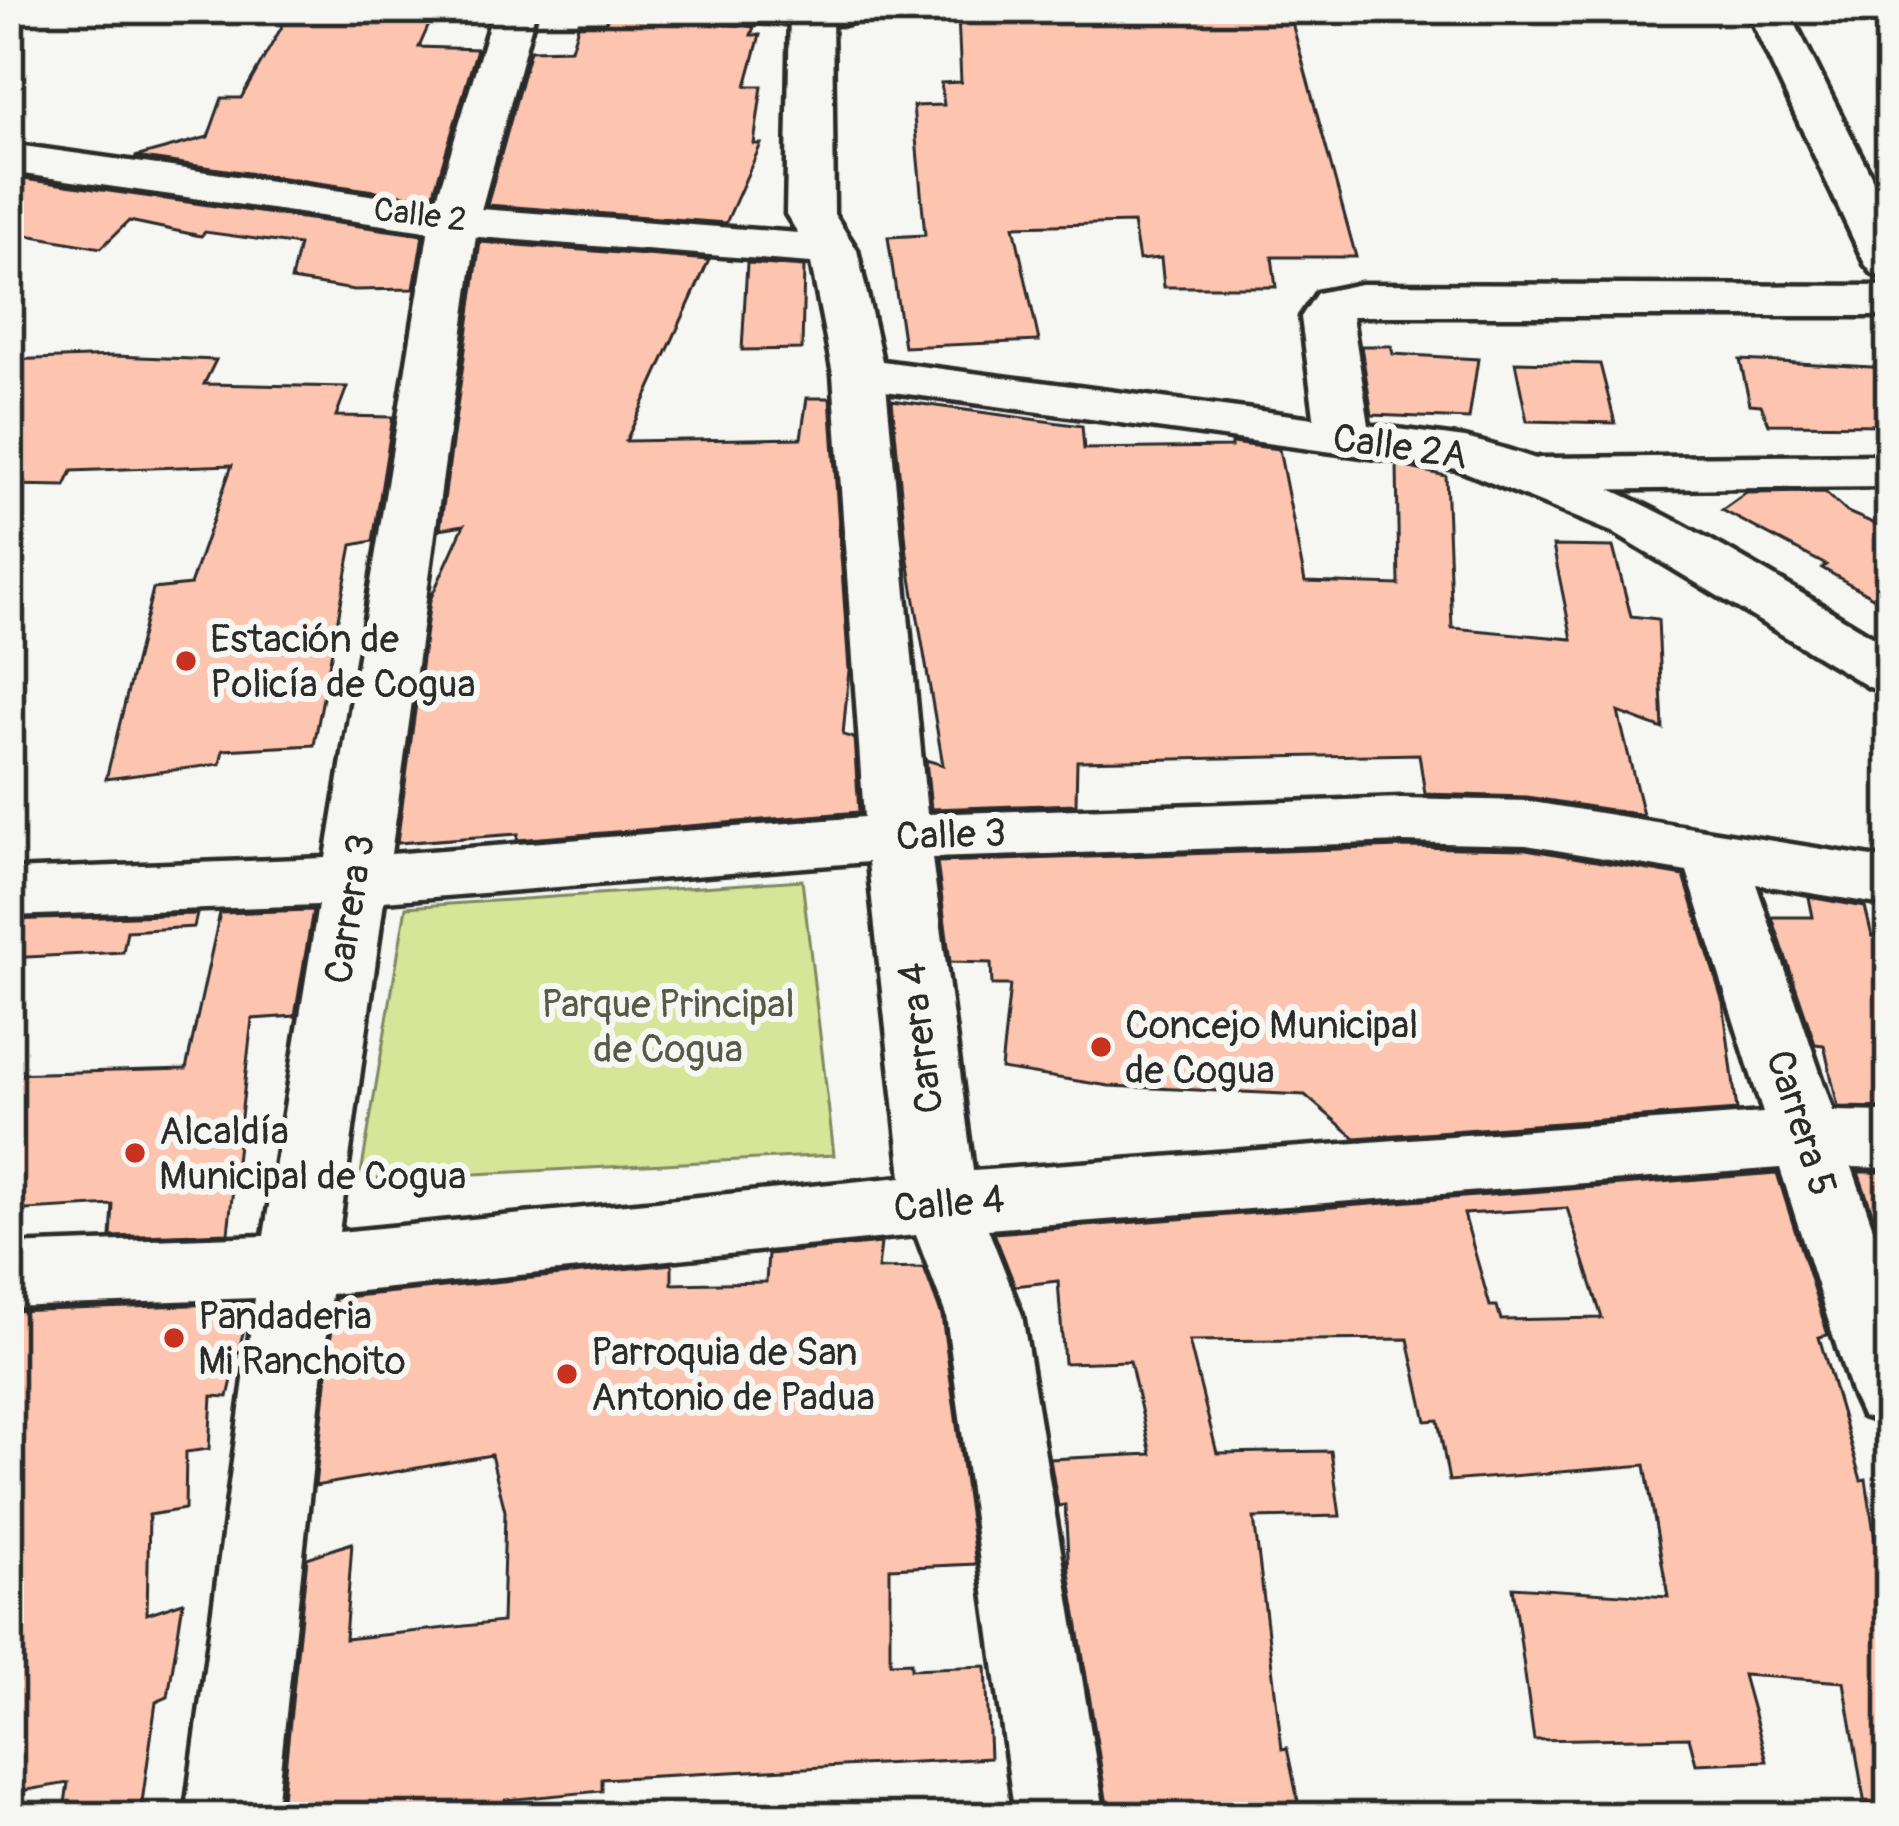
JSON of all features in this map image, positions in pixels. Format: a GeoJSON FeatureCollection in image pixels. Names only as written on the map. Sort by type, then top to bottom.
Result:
{"type":"FeatureCollection","features":[{"type":"Feature","properties":{"kind":"street","name":"Carrera 3"},"geometry":{"type":"LineString","coordinates":[[230,1817],[297,1263],[454,221],[515,9]]}},
{"type":"Feature","properties":{"kind":"street"},"geometry":{"type":"LineString","coordinates":[[725,9],[828,10]]}},
{"type":"Feature","properties":{"kind":"street"},"geometry":{"type":"LineString","coordinates":[[1767,9],[1890,264]]}},
{"type":"Feature","properties":{"kind":"street","name":"Carrera 4"},"geometry":{"type":"LineString","coordinates":[[828,10],[810,214],[833,250],[859,374],[897,837],[941,1204],[984,1315],[1060,1817]]}},
{"type":"Feature","properties":{"kind":"street","name":"Calle 2"},"geometry":{"type":"LineString","coordinates":[[9,158],[454,221],[833,250]]}},
{"type":"Feature","properties":{"kind":"street"},"geometry":{"type":"LineString","coordinates":[[1344,438],[1326,317],[1335,304],[1361,299],[1890,301]]}},
{"type":"Feature","properties":{"kind":"street","name":"Calle 2A"},"geometry":{"type":"LineString","coordinates":[[859,374],[1465,454],[1540,474],[1615,508],[1890,673]]}},
{"type":"Feature","properties":{"kind":"street"},"geometry":{"type":"LineString","coordinates":[[1540,474],[1890,471]]}},
{"type":"Feature","properties":{"kind":"street","name":"Calle 3"},"geometry":{"type":"LineString","coordinates":[[9,893],[355,880],[897,837],[1402,820],[1526,823],[1890,883]]}},
{"type":"Feature","properties":{"kind":"street","name":"Carrera 5"},"geometry":{"type":"LineString","coordinates":[[1713,853],[1890,1392]]}},
{"type":"Feature","properties":{"kind":"street","name":"Calle 4"},"geometry":{"type":"LineString","coordinates":[[9,1276],[297,1263],[941,1204],[1805,1138],[1890,1140]]}},
{"type":"Feature","properties":{"kind":"green space","name":"Parque Principal de Cogua"},"geometry":{"type":"Polygon","coordinates":[[[802,880],[834,1155],[360,1180],[406,907],[802,880]]]}},
{"type":"Feature","properties":{"kind":"building"},"geometry":{"type":"Polygon","coordinates":[[[292,9],[436,9],[419,47],[477,49],[432,199],[135,157],[208,137],[222,98],[241,98],[292,9]]]}},
{"type":"Feature","properties":{"kind":"building"},"geometry":{"type":"Polygon","coordinates":[[[1234,9],[1289,12],[1356,257],[1272,257],[1276,287],[1164,287],[1161,258],[1139,260],[1133,223],[1014,226],[1039,341],[904,347],[888,237],[925,235],[913,106],[944,105],[941,83],[961,82],[958,16],[1234,9]]]}},
{"type":"Feature","properties":{"kind":"building"},"geometry":{"type":"Polygon","coordinates":[[[610,13],[701,13],[709,22],[754,27],[751,35],[760,35],[746,86],[762,86],[754,144],[761,144],[726,223],[487,205],[530,50],[571,49],[579,22],[606,22],[610,13]]]}},
{"type":"Feature","properties":{"kind":"building"},"geometry":{"type":"Polygon","coordinates":[[[9,177],[423,235],[414,289],[354,290],[291,280],[299,245],[205,232],[201,236],[129,221],[101,248],[9,232],[9,177]]]}},
{"type":"Feature","properties":{"kind":"building"},"geometry":{"type":"Polygon","coordinates":[[[480,242],[709,260],[626,441],[801,438],[807,398],[830,398],[849,670],[843,735],[854,738],[859,812],[517,840],[518,834],[397,843],[430,600],[464,525],[440,529],[480,242]]]}},
{"type":"Feature","properties":{"kind":"building"},"geometry":{"type":"Polygon","coordinates":[[[747,263],[804,267],[802,349],[742,350],[747,263]]]}},
{"type":"Feature","properties":{"kind":"building"},"geometry":{"type":"Polygon","coordinates":[[[1361,346],[1391,346],[1393,354],[1478,359],[1469,419],[1372,415],[1361,346]]]}},
{"type":"Feature","properties":{"kind":"building"},"geometry":{"type":"Polygon","coordinates":[[[114,356],[216,360],[204,384],[347,387],[336,416],[393,417],[373,541],[352,545],[314,745],[223,750],[220,764],[106,779],[153,589],[190,585],[232,465],[72,471],[65,486],[9,485],[9,360],[114,356]]]}},
{"type":"Feature","properties":{"kind":"building"},"geometry":{"type":"Polygon","coordinates":[[[1740,360],[1890,368],[1890,425],[1769,424],[1761,405],[1750,404],[1740,360]]]}},
{"type":"Feature","properties":{"kind":"building"},"geometry":{"type":"Polygon","coordinates":[[[1515,362],[1600,364],[1615,423],[1527,421],[1515,362]]]}},
{"type":"Feature","properties":{"kind":"building"},"geometry":{"type":"Polygon","coordinates":[[[892,400],[1082,426],[1084,449],[1231,447],[1231,443],[1279,449],[1305,582],[1399,585],[1397,465],[1446,476],[1452,628],[1572,639],[1553,546],[1613,547],[1631,616],[1658,619],[1663,729],[1618,712],[1643,815],[1527,797],[1425,794],[1419,754],[1077,761],[1076,804],[931,809],[926,760],[943,765],[907,554],[892,400]]]}},
{"type":"Feature","properties":{"kind":"building"},"geometry":{"type":"Polygon","coordinates":[[[1825,492],[1847,512],[1890,530],[1890,607],[1822,568],[1826,565],[1722,510],[1746,493],[1825,492]]]}},
{"type":"Feature","properties":{"kind":"building"},"geometry":{"type":"Polygon","coordinates":[[[1402,847],[1526,849],[1684,876],[1723,1002],[1737,1110],[1355,1138],[1305,1095],[1109,1086],[1001,1069],[1010,985],[992,985],[991,963],[950,962],[937,862],[1402,847]]]}},
{"type":"Feature","properties":{"kind":"building"},"geometry":{"type":"Polygon","coordinates":[[[1809,897],[1865,907],[1872,936],[1890,934],[1890,1108],[1838,1107],[1824,1045],[1815,1044],[1772,917],[1813,917],[1809,897]]]}},
{"type":"Feature","properties":{"kind":"building"},"geometry":{"type":"Polygon","coordinates":[[[313,910],[295,1016],[252,1019],[228,1233],[111,1237],[113,1205],[9,1211],[9,1074],[186,1069],[220,913],[313,910]]]}},
{"type":"Feature","properties":{"kind":"building"},"geometry":{"type":"Polygon","coordinates":[[[197,914],[194,927],[127,931],[123,952],[9,958],[9,920],[197,914]]]}},
{"type":"Feature","properties":{"kind":"building"},"geometry":{"type":"Polygon","coordinates":[[[1858,1172],[1890,1172],[1890,1263],[1858,1172]]]}},
{"type":"Feature","properties":{"kind":"building"},"geometry":{"type":"Polygon","coordinates":[[[1777,1173],[1828,1335],[1819,1337],[1861,1480],[1866,1479],[1890,1641],[1890,1803],[1865,1805],[1844,1682],[1743,1675],[1767,1761],[1696,1764],[1689,1737],[1534,1740],[1513,1587],[1668,1597],[1645,1465],[1449,1481],[1438,1420],[1426,1421],[1408,1339],[1189,1341],[1217,1453],[1331,1451],[1340,1516],[1254,1518],[1282,1749],[1287,1748],[1299,1806],[1109,1817],[1069,1572],[1065,1505],[1058,1506],[1050,1459],[1151,1454],[1130,1361],[1064,1363],[1058,1281],[1015,1286],[994,1233],[1777,1173]],[[1567,1208],[1464,1214],[1490,1306],[1497,1306],[1501,1320],[1602,1318],[1567,1208]]]}},
{"type":"Feature","properties":{"kind":"building"},"geometry":{"type":"Polygon","coordinates":[[[881,1243],[878,1269],[924,1268],[942,1316],[976,1564],[890,1568],[890,1663],[911,1662],[911,1669],[986,1666],[990,1758],[602,1779],[602,1791],[505,1800],[504,1817],[280,1817],[307,1558],[352,1543],[345,1639],[502,1622],[505,1511],[491,1455],[315,1486],[335,1298],[672,1264],[672,1284],[766,1282],[768,1254],[881,1243]]]}},
{"type":"Feature","properties":{"kind":"building"},"geometry":{"type":"Polygon","coordinates":[[[250,1303],[228,1397],[212,1396],[209,1449],[186,1452],[185,1509],[149,1515],[147,1614],[183,1602],[168,1697],[156,1702],[140,1817],[63,1817],[68,1783],[9,1793],[11,1311],[250,1303]]]}},
{"type":"Feature","properties":{"kind":"place","name":"Estación de Policía de Cogua"},"geometry":{"type":"Point","coordinates":[186,661]}},
{"type":"Feature","properties":{"kind":"place","name":"Concejo Municipal de Cogua"},"geometry":{"type":"Point","coordinates":[1101,1047]}},
{"type":"Feature","properties":{"kind":"place","name":"Alcaldía Municipal de Cogua"},"geometry":{"type":"Point","coordinates":[135,1153]}},
{"type":"Feature","properties":{"kind":"place","name":"Pandaderia Mi Ranchoito"},"geometry":{"type":"Point","coordinates":[174,1338]}},
{"type":"Feature","properties":{"kind":"place","name":"Parroquia de San Antonio de Padua"},"geometry":{"type":"Point","coordinates":[567,1374]}}]}
